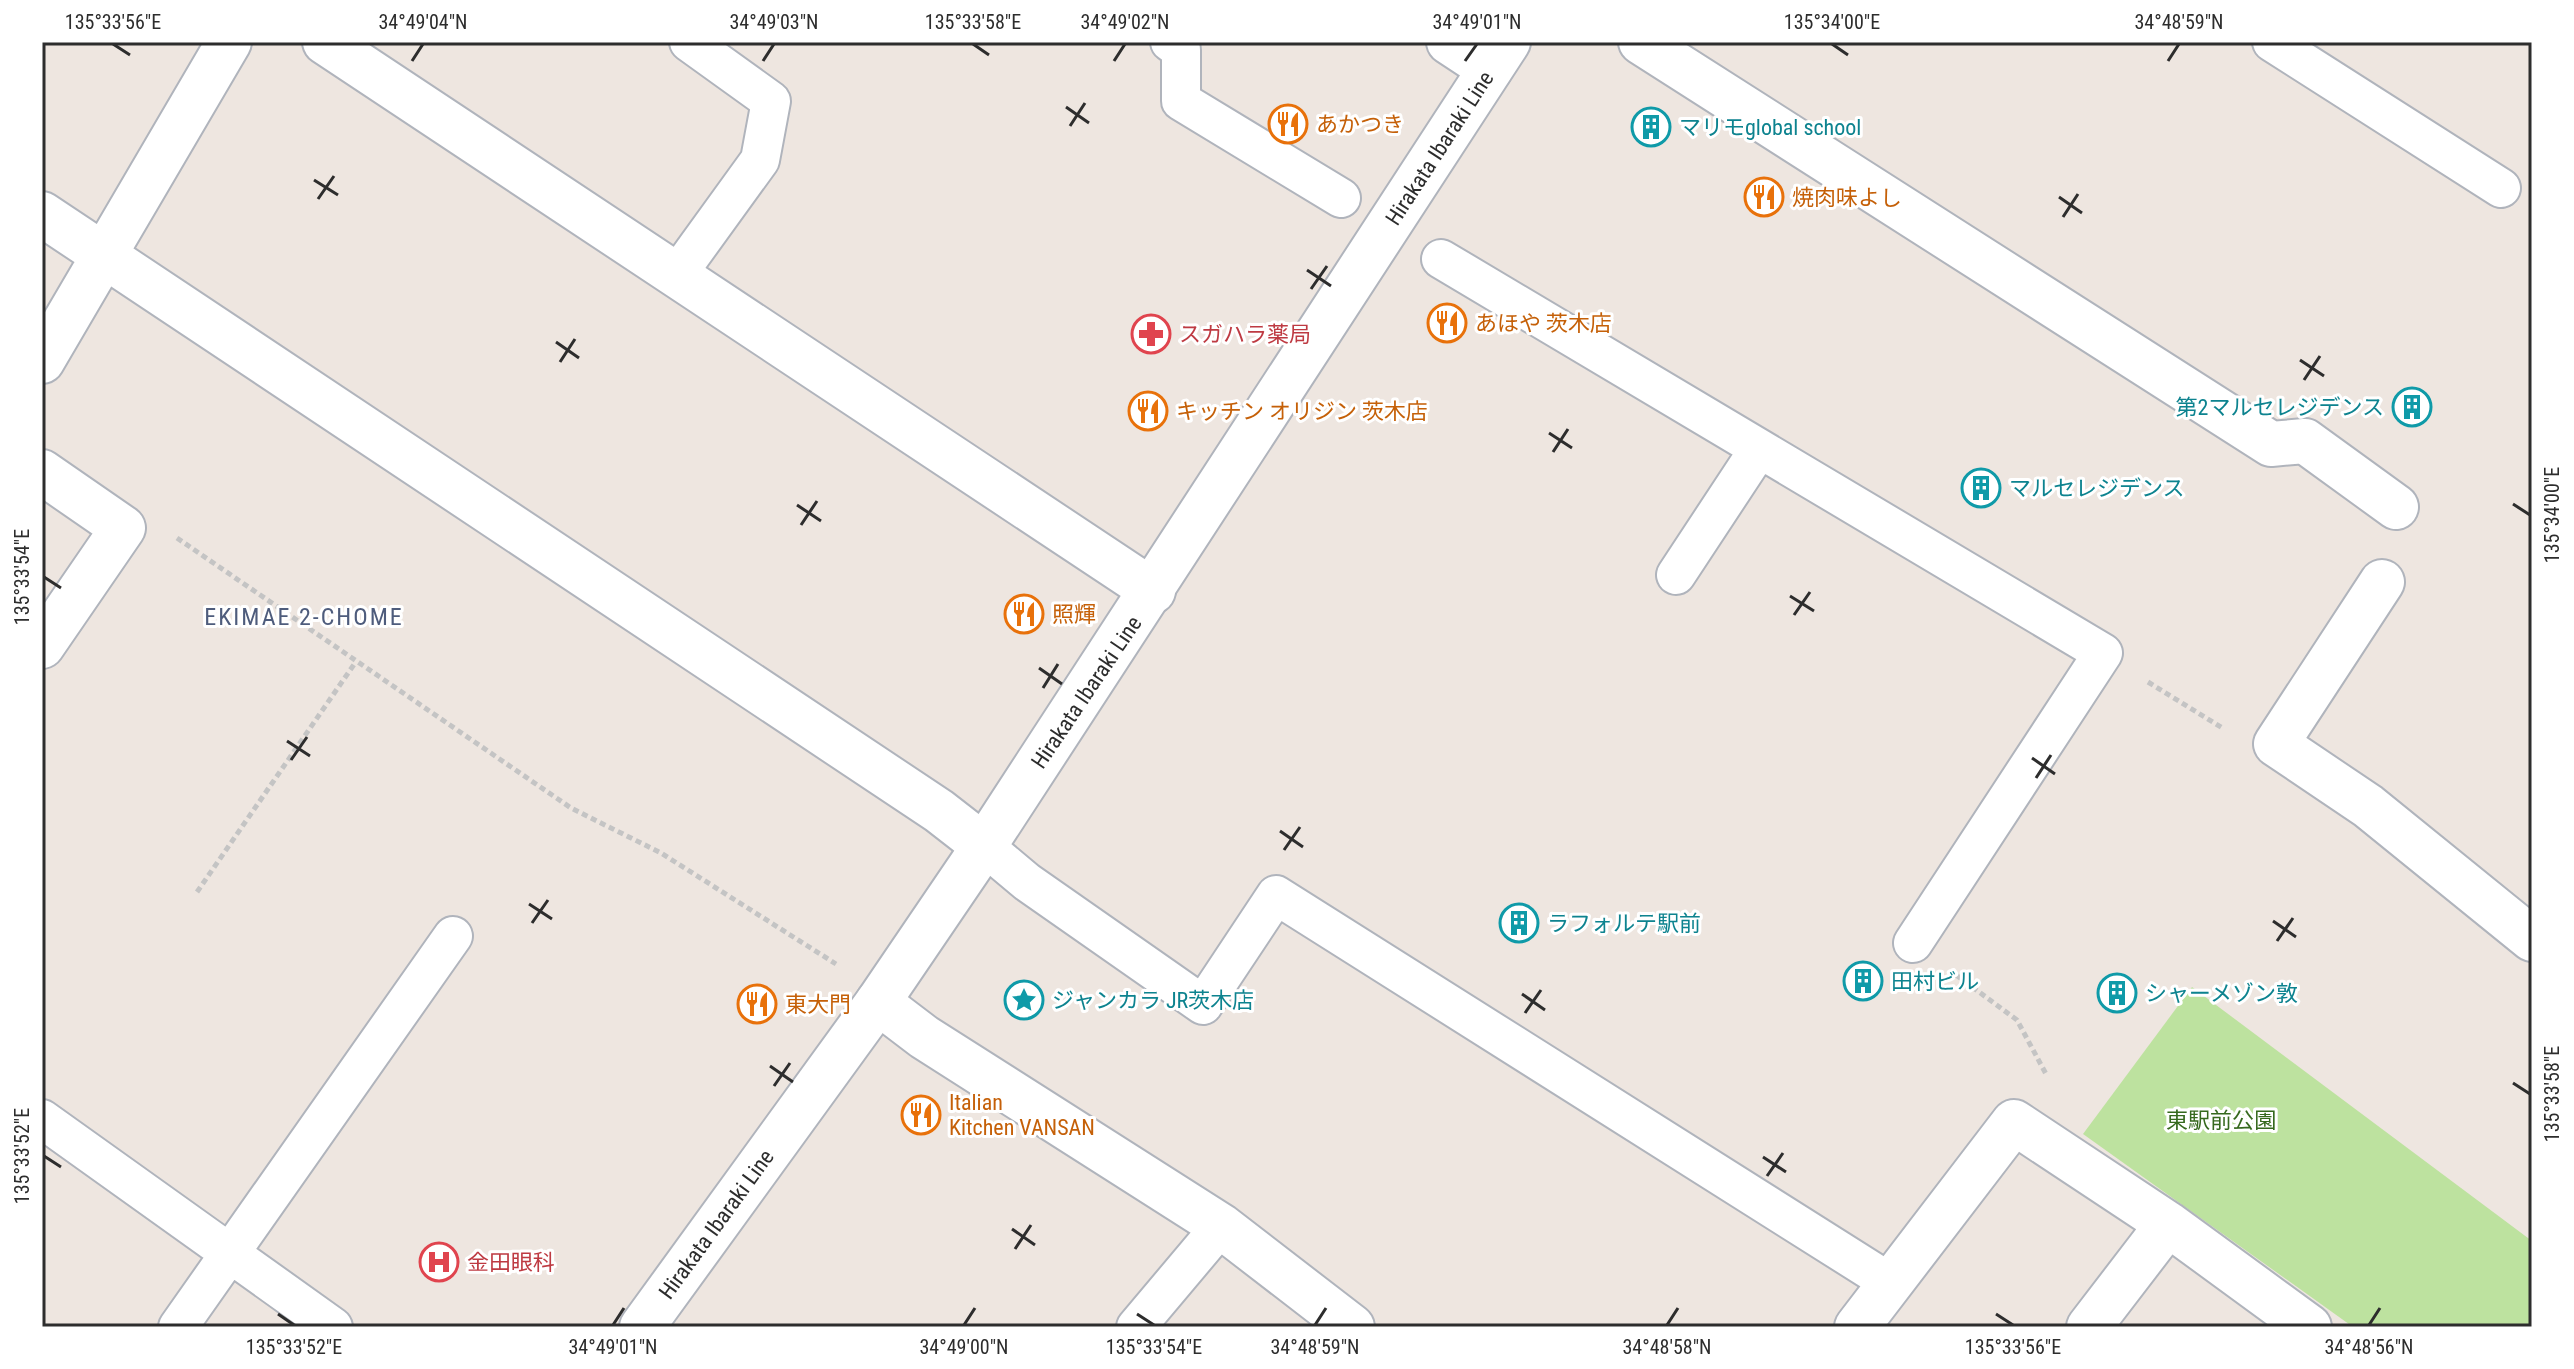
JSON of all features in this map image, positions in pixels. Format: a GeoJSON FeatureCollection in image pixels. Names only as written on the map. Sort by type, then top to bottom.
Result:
{"type":"FeatureCollection","features":[{"type":"Feature","properties":{"kind":"street"},"geometry":{"type":"LineString","coordinates":[[42,361],[229,42]]}},
{"type":"Feature","properties":{"kind":"street"},"geometry":{"type":"LineString","coordinates":[[325,42],[1153,591]]}},
{"type":"Feature","properties":{"kind":"street"},"geometry":{"type":"LineString","coordinates":[[1449,42],[1499,55]]}},
{"type":"Feature","properties":{"kind":"street"},"geometry":{"type":"LineString","coordinates":[[1641,42],[2271,444],[2305,441],[2396,507]]}},
{"type":"Feature","properties":{"kind":"street","name":"Hirakata Ibaraki Line"},"geometry":{"type":"LineString","coordinates":[[641,1326],[878,1002],[984,846],[1153,591],[1499,55]]}},
{"type":"Feature","properties":{"kind":"street"},"geometry":{"type":"LineString","coordinates":[[42,214],[939,811],[984,846]]}},
{"type":"Feature","properties":{"kind":"street"},"geometry":{"type":"LineString","coordinates":[[42,472],[123,528],[42,646]]}},
{"type":"Feature","properties":{"kind":"street"},"geometry":{"type":"LineString","coordinates":[[2382,582],[2276,744],[2368,806],[2532,939]]}},
{"type":"Feature","properties":{"kind":"street"},"geometry":{"type":"LineString","coordinates":[[878,1002],[924,1037],[1221,1226],[1352,1327]]}},
{"type":"Feature","properties":{"kind":"street"},"geometry":{"type":"LineString","coordinates":[[1857,1327],[2014,1122],[2168,1224],[2309,1327]]}},
{"type":"Feature","properties":{"kind":"street"},"geometry":{"type":"LineString","coordinates":[[2089,1327],[2168,1224]]}},
{"type":"Feature","properties":{"kind":"lane"},"geometry":{"type":"LineString","coordinates":[[676,276],[760,160],[771,101],[689,42]]}},
{"type":"Feature","properties":{"kind":"lane"},"geometry":{"type":"LineString","coordinates":[[1170,42],[1181,50],[1181,101],[1341,198]]}},
{"type":"Feature","properties":{"kind":"lane"},"geometry":{"type":"LineString","coordinates":[[2272,42],[2501,188]]}},
{"type":"Feature","properties":{"kind":"lane"},"geometry":{"type":"LineString","coordinates":[[1441,259],[2103,653],[1913,943]]}},
{"type":"Feature","properties":{"kind":"lane"},"geometry":{"type":"LineString","coordinates":[[1676,575],[1759,449]]}},
{"type":"Feature","properties":{"kind":"lane"},"geometry":{"type":"LineString","coordinates":[[984,846],[1027,882],[1203,1005],[1276,895],[1889,1282]]}},
{"type":"Feature","properties":{"kind":"lane"},"geometry":{"type":"LineString","coordinates":[[178,1327],[453,936]]}},
{"type":"Feature","properties":{"kind":"lane"},"geometry":{"type":"LineString","coordinates":[[42,1119],[333,1327]]}},
{"type":"Feature","properties":{"kind":"lane"},"geometry":{"type":"LineString","coordinates":[[1136,1327],[1221,1226]]}},
{"type":"Feature","properties":{"kind":"path"},"geometry":{"type":"LineString","coordinates":[[172,535],[571,808],[661,853],[837,965]]}},
{"type":"Feature","properties":{"kind":"path"},"geometry":{"type":"LineString","coordinates":[[2103,653],[2260,752],[2276,744]]}},
{"type":"Feature","properties":{"kind":"path"},"geometry":{"type":"LineString","coordinates":[[197,892],[355,663]]}},
{"type":"Feature","properties":{"kind":"path"},"geometry":{"type":"LineString","coordinates":[[1913,943],[2017,1020],[2047,1076],[2014,1122]]}},
{"type":"Feature","properties":{"kind":"green space","name":"東駅前公園"},"geometry":{"type":"Polygon","coordinates":[[[2192,987],[2532,1241],[2532,1327],[2353,1327],[2083,1134],[2192,987]]]}},
{"type":"Feature","properties":{"kind":"place","name":"あかつき"},"geometry":{"type":"Point","coordinates":[1288,124]}},
{"type":"Feature","properties":{"kind":"place","name":"マリモglobal school"},"geometry":{"type":"Point","coordinates":[1651,127]}},
{"type":"Feature","properties":{"kind":"place","name":"焼肉味よし"},"geometry":{"type":"Point","coordinates":[1764,197]}},
{"type":"Feature","properties":{"kind":"place","name":"あほや 茨木店"},"geometry":{"type":"Point","coordinates":[1447,323]}},
{"type":"Feature","properties":{"kind":"place","name":"スガハラ薬局"},"geometry":{"type":"Point","coordinates":[1151,334]}},
{"type":"Feature","properties":{"kind":"place","name":"第2マルセレジデンス"},"geometry":{"type":"Point","coordinates":[2412,407]}},
{"type":"Feature","properties":{"kind":"place","name":"キッチン オリジン 茨木店"},"geometry":{"type":"Point","coordinates":[1148,411]}},
{"type":"Feature","properties":{"kind":"place","name":"マルセレジデンス"},"geometry":{"type":"Point","coordinates":[1981,488]}},
{"type":"Feature","properties":{"kind":"place","name":"照輝"},"geometry":{"type":"Point","coordinates":[1024,614]}},
{"type":"Feature","properties":{"kind":"place","name":"ラフォルテ駅前"},"geometry":{"type":"Point","coordinates":[1519,923]}},
{"type":"Feature","properties":{"kind":"place","name":"田村ビル"},"geometry":{"type":"Point","coordinates":[1863,981]}},
{"type":"Feature","properties":{"kind":"place","name":"シャーメゾン敦"},"geometry":{"type":"Point","coordinates":[2117,993]}},
{"type":"Feature","properties":{"kind":"place","name":"ジャンカラ JR茨木店"},"geometry":{"type":"Point","coordinates":[1024,1000]}},
{"type":"Feature","properties":{"kind":"place","name":"東大門"},"geometry":{"type":"Point","coordinates":[757,1004]}},
{"type":"Feature","properties":{"kind":"place","name":"Italian Kitchen VANSAN"},"geometry":{"type":"Point","coordinates":[921,1115]}},
{"type":"Feature","properties":{"kind":"place","name":"金田眼科"},"geometry":{"type":"Point","coordinates":[439,1262]}},
{"type":"Feature","properties":{"kind":"district","name":"EKIMAE 2-CHOME"},"geometry":{"type":"Point","coordinates":[304,617]}}]}
